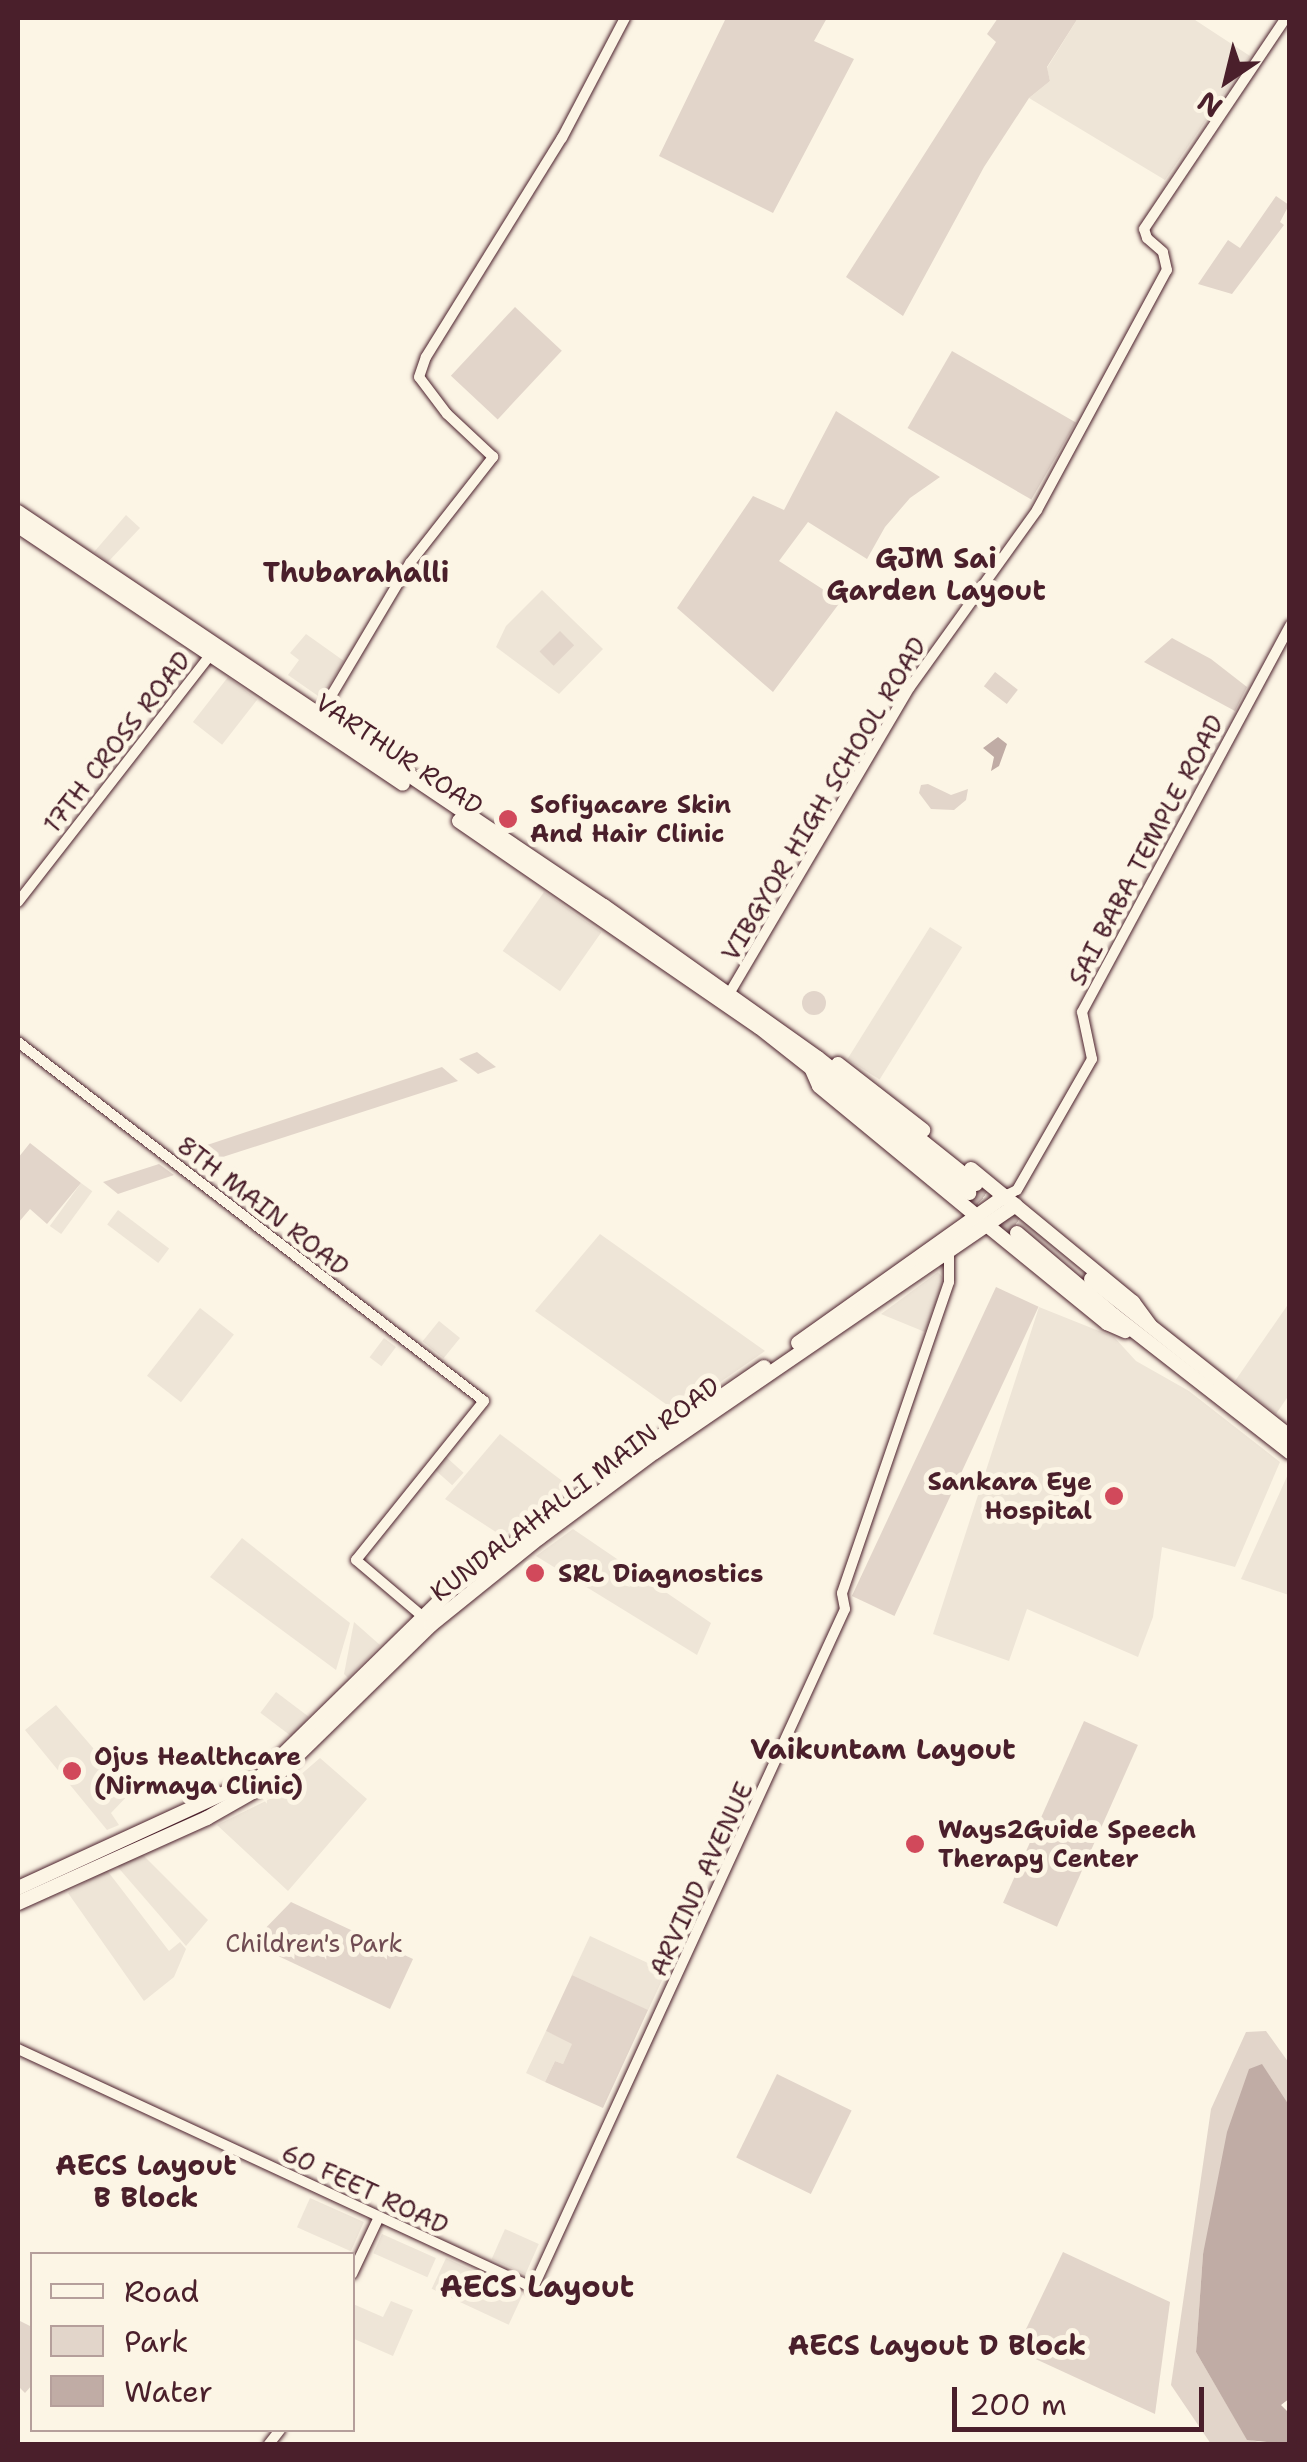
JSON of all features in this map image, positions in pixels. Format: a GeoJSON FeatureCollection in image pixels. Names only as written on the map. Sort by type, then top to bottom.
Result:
{"type":"FeatureCollection","features":[{"type":"Feature","properties":{"kind":"main road","name":"VARTHUR ROAD"},"geometry":{"type":"LineString","coordinates":[[22,521],[728,994],[815,1063]]}},
{"type":"Feature","properties":{"kind":"main road","name":"VARTHUR ROAD"},"geometry":{"type":"LineString","coordinates":[[22,521],[210,654],[317,720]]}},
{"type":"Feature","properties":{"kind":"main road","name":"VARTHUR ROAD"},"geometry":{"type":"LineString","coordinates":[[601,911],[815,1063]]}},
{"type":"Feature","properties":{"kind":"main road"},"geometry":{"type":"LineString","coordinates":[[815,1063],[852,1072],[1133,1302],[1143,1329]]}},
{"type":"Feature","properties":{"kind":"main road"},"geometry":{"type":"LineString","coordinates":[[815,1063],[972,1189]]}},
{"type":"Feature","properties":{"kind":"main road"},"geometry":{"type":"LineString","coordinates":[[815,1063],[818,1086],[1107,1324],[1143,1329],[1290,1438]]}},
{"type":"Feature","properties":{"kind":"main road"},"geometry":{"type":"LineString","coordinates":[[1016,1210],[1143,1329],[1290,1452]]}},
{"type":"Feature","properties":{"kind":"main road","name":"KUNDALAHALLI MAIN ROAD"},"geometry":{"type":"LineString","coordinates":[[18,1888],[261,1776],[295,1748],[422,1616],[552,1513],[987,1225],[1016,1210]]}},
{"type":"Feature","properties":{"kind":"main road","name":"KUNDALAHALLI MAIN ROAD"},"geometry":{"type":"LineString","coordinates":[[18,1903],[207,1818],[270,1782],[431,1625],[539,1538],[655,1452],[987,1225]]}},
{"type":"Feature","properties":{"kind":"street"},"geometry":{"type":"LineString","coordinates":[[317,720],[410,563],[492,457],[447,414],[420,377],[426,358],[562,138],[625,18]]}},
{"type":"Feature","properties":{"kind":"street","name":"VIBGYOR HIGH SCHOOL ROAD"},"geometry":{"type":"LineString","coordinates":[[728,994],[910,688],[1037,510],[1167,270],[1164,252],[1147,238],[1144,229],[1286,18]]}},
{"type":"Feature","properties":{"kind":"street","name":"SAI BABA TEMPLE ROAD"},"geometry":{"type":"LineString","coordinates":[[1016,1210],[1092,1059],[1082,1012],[1290,625]]}},
{"type":"Feature","properties":{"kind":"street","name":"17TH CROSS ROAD"},"geometry":{"type":"LineString","coordinates":[[18,902],[210,654]]}},
{"type":"Feature","properties":{"kind":"street","name":"8TH MAIN ROAD"},"geometry":{"type":"LineString","coordinates":[[18,1042],[484,1401],[356,1560],[422,1616]]}},
{"type":"Feature","properties":{"kind":"street","name":"ARVIND AVENUE"},"geometry":{"type":"LineString","coordinates":[[533,2288],[845,1610],[842,1593],[948,1282],[949,1252]]}},
{"type":"Feature","properties":{"kind":"street","name":"60 FEET ROAD"},"geometry":{"type":"LineString","coordinates":[[18,2048],[533,2288]]}},
{"type":"Feature","properties":{"kind":"street"},"geometry":{"type":"LineString","coordinates":[[355,2268],[379,2217]]}},
{"type":"Feature","properties":{"kind":"shaded area"},"geometry":{"type":"Polygon","coordinates":[[[1078,18],[1192,18],[1250,56],[1165,180],[1029,98],[1050,81],[1047,68],[1078,18]]]}},
{"type":"Feature","properties":{"kind":"shaded area"},"geometry":{"type":"Polygon","coordinates":[[[126,515],[140,528],[108,562],[94,552],[126,515]]]}},
{"type":"Feature","properties":{"kind":"shaded area"},"geometry":{"type":"Polygon","coordinates":[[[542,590],[603,649],[559,694],[496,647],[506,626],[542,590]]]}},
{"type":"Feature","properties":{"kind":"shaded area"},"geometry":{"type":"Polygon","coordinates":[[[306,634],[344,661],[321,698],[288,675],[299,660],[290,653],[306,634]]]}},
{"type":"Feature","properties":{"kind":"shaded area"},"geometry":{"type":"Polygon","coordinates":[[[228,677],[257,700],[222,745],[193,722],[228,677]]]}},
{"type":"Feature","properties":{"kind":"shaded area"},"geometry":{"type":"Polygon","coordinates":[[[544,892],[601,932],[560,991],[503,951],[544,892]]]}},
{"type":"Feature","properties":{"kind":"shaded area"},"geometry":{"type":"Polygon","coordinates":[[[930,927],[962,947],[880,1079],[847,1059],[930,927]]]}},
{"type":"Feature","properties":{"kind":"shaded area"},"geometry":{"type":"Polygon","coordinates":[[[81,1183],[92,1191],[61,1234],[50,1226],[81,1183]]]}},
{"type":"Feature","properties":{"kind":"shaded area"},"geometry":{"type":"Polygon","coordinates":[[[118,1210],[169,1249],[158,1263],[107,1224],[118,1210]]]}},
{"type":"Feature","properties":{"kind":"shaded area"},"geometry":{"type":"Polygon","coordinates":[[[600,1234],[765,1351],[677,1412],[535,1311],[600,1234]]]}},
{"type":"Feature","properties":{"kind":"shaded area"},"geometry":{"type":"Polygon","coordinates":[[[938,1272],[943,1278],[941,1289],[925,1332],[881,1314],[938,1272]]]}},
{"type":"Feature","properties":{"kind":"shaded area"},"geometry":{"type":"Polygon","coordinates":[[[1289,1303],[1289,1395],[1276,1414],[1235,1381],[1289,1303]]]}},
{"type":"Feature","properties":{"kind":"shaded area"},"geometry":{"type":"Polygon","coordinates":[[[1039,1307],[1114,1337],[1136,1361],[1189,1391],[1280,1462],[1235,1567],[1162,1547],[1153,1617],[1138,1657],[1027,1609],[1009,1661],[933,1634],[1039,1307]]]}},
{"type":"Feature","properties":{"kind":"shaded area"},"geometry":{"type":"Polygon","coordinates":[[[200,1308],[234,1334],[181,1402],[147,1376],[200,1308]]]}},
{"type":"Feature","properties":{"kind":"shaded area"},"geometry":{"type":"Polygon","coordinates":[[[439,1321],[460,1338],[444,1358],[423,1341],[439,1321]]]}},
{"type":"Feature","properties":{"kind":"shaded area"},"geometry":{"type":"Polygon","coordinates":[[[384,1338],[396,1347],[382,1366],[370,1357],[384,1338]]]}},
{"type":"Feature","properties":{"kind":"shaded area"},"geometry":{"type":"Polygon","coordinates":[[[500,1434],[565,1483],[548,1506],[502,1536],[445,1499],[500,1434]]]}},
{"type":"Feature","properties":{"kind":"shaded area"},"geometry":{"type":"Polygon","coordinates":[[[445,1456],[464,1473],[452,1485],[434,1469],[445,1456]]]}},
{"type":"Feature","properties":{"kind":"shaded area"},"geometry":{"type":"Polygon","coordinates":[[[1289,1472],[1289,1595],[1241,1579],[1289,1472]]]}},
{"type":"Feature","properties":{"kind":"shaded area"},"geometry":{"type":"Polygon","coordinates":[[[573,1529],[711,1623],[697,1655],[536,1556],[573,1529]]]}},
{"type":"Feature","properties":{"kind":"shaded area"},"geometry":{"type":"Polygon","coordinates":[[[242,1538],[350,1623],[336,1670],[210,1577],[242,1538]]]}},
{"type":"Feature","properties":{"kind":"shaded area"},"geometry":{"type":"Polygon","coordinates":[[[354,1622],[380,1645],[348,1678],[344,1674],[354,1622]]]}},
{"type":"Feature","properties":{"kind":"shaded area"},"geometry":{"type":"Polygon","coordinates":[[[276,1692],[309,1717],[293,1737],[260,1713],[276,1692]]]}},
{"type":"Feature","properties":{"kind":"shaded area"},"geometry":{"type":"Polygon","coordinates":[[[56,1705],[131,1792],[111,1813],[119,1825],[107,1830],[25,1730],[56,1705]]]}},
{"type":"Feature","properties":{"kind":"shaded area"},"geometry":{"type":"Polygon","coordinates":[[[320,1758],[367,1799],[288,1891],[217,1825],[276,1796],[320,1758]]]}},
{"type":"Feature","properties":{"kind":"shaded area"},"geometry":{"type":"Polygon","coordinates":[[[141,1853],[208,1920],[186,1946],[116,1865],[141,1853]]]}},
{"type":"Feature","properties":{"kind":"shaded area"},"geometry":{"type":"Polygon","coordinates":[[[106,1869],[169,1951],[180,1942],[186,1949],[174,1977],[144,2001],[68,1893],[106,1869]]]}},
{"type":"Feature","properties":{"kind":"shaded area"},"geometry":{"type":"Polygon","coordinates":[[[590,1936],[666,1971],[648,2010],[572,1975],[590,1936]]]}},
{"type":"Feature","properties":{"kind":"shaded area"},"geometry":{"type":"Polygon","coordinates":[[[546,2031],[573,2043],[563,2064],[555,2061],[545,2082],[526,2073],[546,2031]]]}},
{"type":"Feature","properties":{"kind":"shaded area"},"geometry":{"type":"Polygon","coordinates":[[[310,2198],[364,2222],[351,2251],[297,2227],[310,2198]]]}},
{"type":"Feature","properties":{"kind":"shaded area"},"geometry":{"type":"Polygon","coordinates":[[[505,2229],[539,2244],[525,2274],[492,2259],[505,2229]]]}},
{"type":"Feature","properties":{"kind":"shaded area"},"geometry":{"type":"Polygon","coordinates":[[[382,2234],[436,2258],[427,2277],[373,2253],[382,2234]]]}},
{"type":"Feature","properties":{"kind":"shaded area"},"geometry":{"type":"Polygon","coordinates":[[[446,2258],[523,2294],[509,2325],[432,2289],[446,2258]]]}},
{"type":"Feature","properties":{"kind":"shaded area"},"geometry":{"type":"Polygon","coordinates":[[[391,2301],[413,2310],[393,2356],[355,2339],[355,2305],[383,2317],[391,2301]]]}},
{"type":"Feature","properties":{"kind":"green space"},"geometry":{"type":"Polygon","coordinates":[[[715,18],[827,18],[814,41],[854,59],[773,213],[659,156],[725,20],[715,18]]]}},
{"type":"Feature","properties":{"kind":"green space"},"geometry":{"type":"Polygon","coordinates":[[[998,18],[1078,18],[1047,67],[1050,81],[1029,98],[984,167],[903,316],[846,277],[996,42],[987,34],[998,18]]]}},
{"type":"Feature","properties":{"kind":"green space"},"geometry":{"type":"Polygon","coordinates":[[[1276,196],[1289,205],[1280,222],[1284,225],[1232,294],[1198,284],[1228,240],[1240,248],[1276,196]]]}},
{"type":"Feature","properties":{"kind":"green space"},"geometry":{"type":"Polygon","coordinates":[[[515,307],[562,351],[498,419],[451,376],[515,307]]]}},
{"type":"Feature","properties":{"kind":"green space"},"geometry":{"type":"Polygon","coordinates":[[[952,351],[1076,422],[1031,500],[908,428],[952,351]]]}},
{"type":"Feature","properties":{"kind":"green space"},"geometry":{"type":"Polygon","coordinates":[[[836,411],[940,477],[910,498],[885,527],[867,559],[808,522],[779,561],[841,601],[773,692],[677,608],[753,496],[784,510],[836,411]]]}},
{"type":"Feature","properties":{"kind":"green space"},"geometry":{"type":"Polygon","coordinates":[[[560,631],[574,645],[554,666],[539,652],[560,631]]]}},
{"type":"Feature","properties":{"kind":"green space"},"geometry":{"type":"Polygon","coordinates":[[[1172,638],[1211,659],[1247,687],[1235,711],[1144,662],[1172,638]]]}},
{"type":"Feature","properties":{"kind":"green space"},"geometry":{"type":"Polygon","coordinates":[[[995,672],[1018,690],[1007,704],[984,686],[995,672]]]}},
{"type":"Feature","properties":{"kind":"green space"},"geometry":{"type":"Polygon","coordinates":[[[928,784],[951,795],[968,789],[966,800],[954,810],[931,809],[919,793],[921,785],[928,784]]]}},
{"type":"Feature","properties":{"kind":"green space"},"geometry":{"type":"Polygon","coordinates":[[[814,991],[826,1003],[814,1015],[802,1003],[814,991]]]}},
{"type":"Feature","properties":{"kind":"green space"},"geometry":{"type":"Polygon","coordinates":[[[477,1052],[496,1067],[478,1074],[459,1059],[477,1052]]]}},
{"type":"Feature","properties":{"kind":"green space"},"geometry":{"type":"Polygon","coordinates":[[[442,1067],[458,1081],[198,1165],[183,1153],[442,1067]]]}},
{"type":"Feature","properties":{"kind":"green space"},"geometry":{"type":"Polygon","coordinates":[[[30,1143],[81,1183],[47,1224],[30,1209],[18,1223],[18,1158],[30,1143]]]}},
{"type":"Feature","properties":{"kind":"green space"},"geometry":{"type":"Polygon","coordinates":[[[159,1164],[174,1175],[118,1194],[103,1182],[159,1164]]]}},
{"type":"Feature","properties":{"kind":"green space"},"geometry":{"type":"Polygon","coordinates":[[[996,1287],[1039,1307],[894,1616],[852,1596],[996,1287]]]}},
{"type":"Feature","properties":{"kind":"green space"},"geometry":{"type":"Polygon","coordinates":[[[1084,1721],[1138,1745],[1057,1927],[1003,1903],[1084,1721]]]}},
{"type":"Feature","properties":{"kind":"green space","name":"Children's Park"},"geometry":{"type":"Polygon","coordinates":[[[291,1902],[413,1959],[390,2009],[251,1943],[291,1902]]]}},
{"type":"Feature","properties":{"kind":"green space"},"geometry":{"type":"Polygon","coordinates":[[[572,1975],[648,2010],[603,2108],[545,2082],[555,2061],[563,2064],[572,2044],[546,2031],[572,1975]]]}},
{"type":"Feature","properties":{"kind":"green space"},"geometry":{"type":"Polygon","coordinates":[[[1266,2031],[1289,2063],[1289,2105],[1262,2065],[1203,2254],[1196,2352],[1247,2439],[1268,2444],[1211,2444],[1171,2385],[1211,2109],[1246,2032],[1266,2031]]]}},
{"type":"Feature","properties":{"kind":"green space"},"geometry":{"type":"Polygon","coordinates":[[[777,2074],[852,2110],[811,2194],[736,2158],[777,2074]]]}},
{"type":"Feature","properties":{"kind":"green space"},"geometry":{"type":"Polygon","coordinates":[[[1063,2252],[1170,2302],[1155,2414],[1016,2350],[1063,2252]]]}},
{"type":"Feature","properties":{"kind":"green space"},"geometry":{"type":"Polygon","coordinates":[[[18,2320],[30,2326],[30,2387],[25,2393],[18,2386],[18,2320]]]}},
{"type":"Feature","properties":{"kind":"water"},"geometry":{"type":"Polygon","coordinates":[[[998,737],[1007,744],[999,766],[991,771],[994,757],[983,748],[998,737]]]}},
{"type":"Feature","properties":{"kind":"water"},"geometry":{"type":"Polygon","coordinates":[[[1262,2064],[1289,2105],[1290,2398],[1281,2405],[1289,2413],[1289,2444],[1247,2440],[1196,2352],[1203,2254],[1227,2132],[1249,2069],[1262,2064]]]}},
{"type":"Feature","properties":{"kind":"tunnel"},"geometry":{"type":"LineString","coordinates":[[976,1184],[1024,1224]]}},
{"type":"Feature","properties":{"kind":"tunnel"},"geometry":{"type":"LineString","coordinates":[[969,1193],[1017,1233]]}},
{"type":"Feature","properties":{"kind":"place","name":"Sofiyacare Skin And Hair Clinic"},"geometry":{"type":"Point","coordinates":[508,819]}},
{"type":"Feature","properties":{"kind":"place","name":"Sankara Eye Hospital"},"geometry":{"type":"Point","coordinates":[1114,1496]}},
{"type":"Feature","properties":{"kind":"place","name":"SRL Diagnostics"},"geometry":{"type":"Point","coordinates":[535,1573]}},
{"type":"Feature","properties":{"kind":"place","name":"Ojus Healthcare (Nirmaya Clinic)"},"geometry":{"type":"Point","coordinates":[72,1771]}},
{"type":"Feature","properties":{"kind":"place","name":"Ways2Guide Speech Therapy Center"},"geometry":{"type":"Point","coordinates":[915,1844]}},
{"type":"Feature","properties":{"kind":"district","name":"Thubarahalli"},"geometry":{"type":"Point","coordinates":[356,572]}},
{"type":"Feature","properties":{"kind":"district","name":"GJM Sai Garden Layout"},"geometry":{"type":"Point","coordinates":[936,574]}},
{"type":"Feature","properties":{"kind":"district","name":"Vaikuntam Layout"},"geometry":{"type":"Point","coordinates":[883,1749]}},
{"type":"Feature","properties":{"kind":"district","name":"AECS Layout B Block"},"geometry":{"type":"Point","coordinates":[146,2181]}},
{"type":"Feature","properties":{"kind":"district","name":"AECS Layout"},"geometry":{"type":"Point","coordinates":[537,2287]}},
{"type":"Feature","properties":{"kind":"district","name":"AECS Layout D Block"},"geometry":{"type":"Point","coordinates":[937,2345]}}]}
